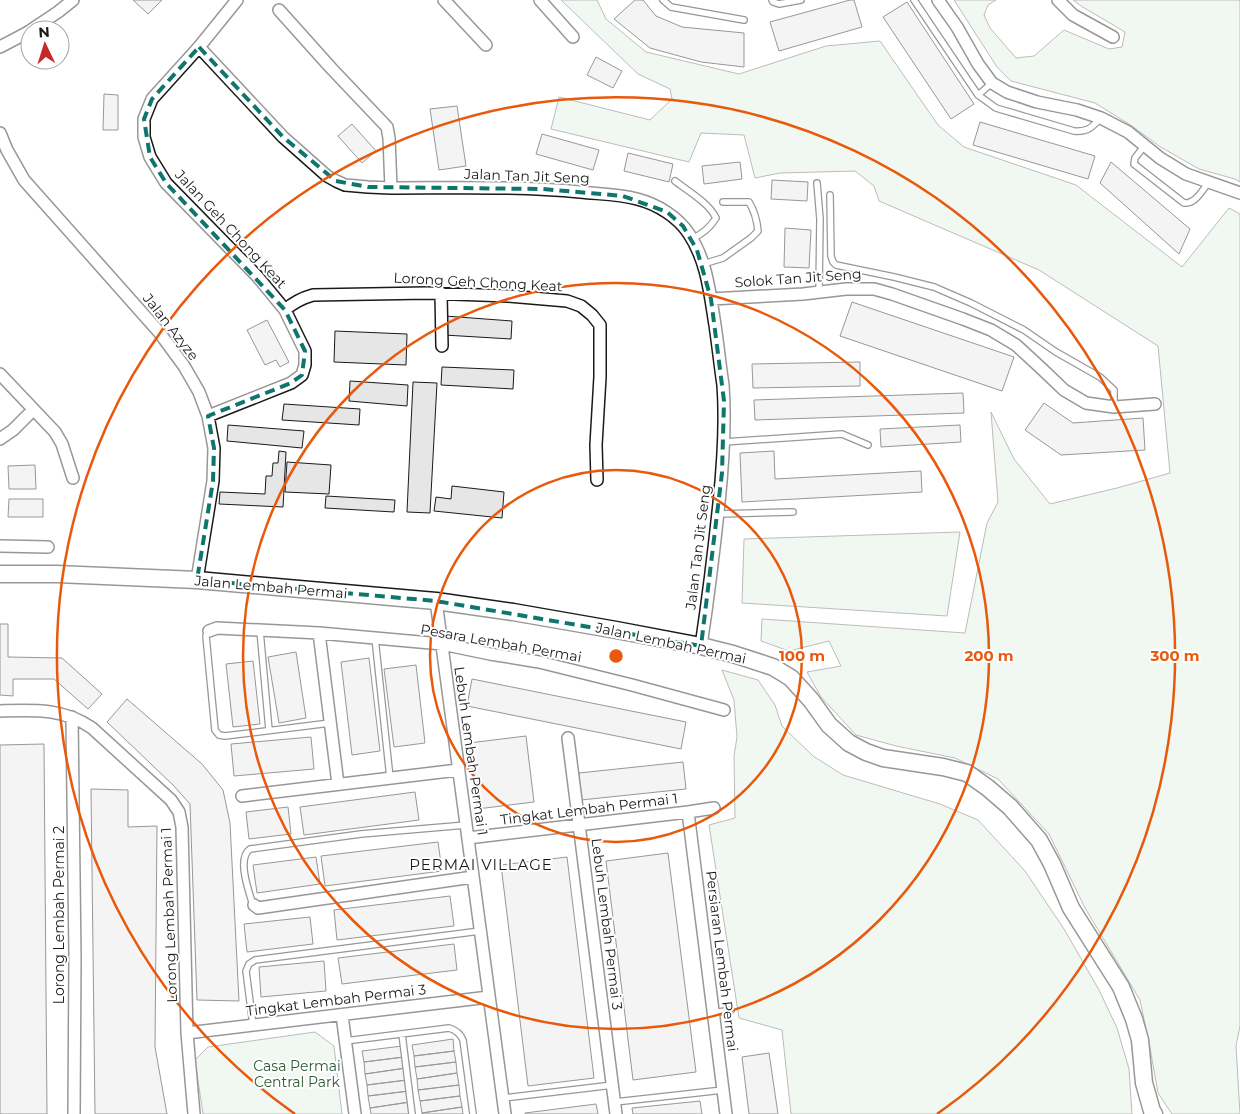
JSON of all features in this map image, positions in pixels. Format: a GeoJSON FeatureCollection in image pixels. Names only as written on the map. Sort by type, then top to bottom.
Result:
{"type":"FeatureCollection","features":[{"type":"Feature","properties":{"kind":"main road","name":"Jalan Lembah Permai"},"geometry":{"type":"LineString","coordinates":[[0,574],[57,574],[197,580],[436,601],[513,612],[701,646],[741,656],[773,667],[791,678],[830,725],[849,743],[883,758],[943,766],[967,774],[988,788],[1010,807],[1039,840],[1052,864],[1071,908],[1121,987],[1140,1040],[1144,1083],[1154,1114]]}},
{"type":"Feature","properties":{"kind":"street"},"geometry":{"type":"LineString","coordinates":[[54,0],[58,12]]}},
{"type":"Feature","properties":{"kind":"street"},"geometry":{"type":"LineString","coordinates":[[46,20],[73,0]]}},
{"type":"Feature","properties":{"kind":"street","name":"Jalan Geh Chong Keat"},"geometry":{"type":"LineString","coordinates":[[208,416],[291,383],[302,375],[305,365],[305,351],[285,310],[257,276],[166,183],[150,157],[144,137],[144,119],[152,99],[199,47],[237,0]]}},
{"type":"Feature","properties":{"kind":"street"},"geometry":{"type":"LineString","coordinates":[[444,0],[486,45]]}},
{"type":"Feature","properties":{"kind":"street"},"geometry":{"type":"LineString","coordinates":[[540,0],[573,37]]}},
{"type":"Feature","properties":{"kind":"street"},"geometry":{"type":"LineString","coordinates":[[938,0],[992,83],[1007,92],[1038,102],[1077,110],[1101,118],[1128,132],[1160,158],[1186,174],[1208,183],[1240,192]]}},
{"type":"Feature","properties":{"kind":"street"},"geometry":{"type":"LineString","coordinates":[[1058,0],[1073,15],[1113,37]]}},
{"type":"Feature","properties":{"kind":"street"},"geometry":{"type":"LineString","coordinates":[[278,10],[387,126],[391,188]]}},
{"type":"Feature","properties":{"kind":"street"},"geometry":{"type":"LineString","coordinates":[[0,46],[20,36]]}},
{"type":"Feature","properties":{"kind":"street","name":"Jalan Tan Jit Seng"},"geometry":{"type":"LineString","coordinates":[[199,47],[283,137],[327,176],[346,185],[391,188],[544,189],[623,196],[653,205],[667,212],[683,226],[692,239],[703,264],[711,299],[724,400],[724,442],[715,551],[701,646]]}},
{"type":"Feature","properties":{"kind":"street","name":"Jalan Azyze"},"geometry":{"type":"LineString","coordinates":[[0,133],[24,180],[159,332],[184,366],[199,392],[208,416],[214,448],[212,481],[197,580]]}},
{"type":"Feature","properties":{"kind":"street","name":"Solok Tan Jit Seng"},"geometry":{"type":"LineString","coordinates":[[711,299],[846,289],[874,289],[991,330],[1016,345],[1064,390],[1086,403],[1114,406],[1155,404]]}},
{"type":"Feature","properties":{"kind":"street","name":"Lorong Geh Chong Keat"},"geometry":{"type":"LineString","coordinates":[[285,310],[294,302],[313,295],[382,293],[508,296],[567,301],[581,306],[600,325],[596,445],[597,480]]}},
{"type":"Feature","properties":{"kind":"street"},"geometry":{"type":"LineString","coordinates":[[441,294],[442,346]]}},
{"type":"Feature","properties":{"kind":"street"},"geometry":{"type":"LineString","coordinates":[[0,374],[55,432],[62,444],[72,478]]}},
{"type":"Feature","properties":{"kind":"street"},"geometry":{"type":"LineString","coordinates":[[0,439],[13,430],[33,410]]}},
{"type":"Feature","properties":{"kind":"street"},"geometry":{"type":"LineString","coordinates":[[0,546],[48,547]]}},
{"type":"Feature","properties":{"kind":"street","name":"Lebuh Lembah Permai 1"},"geometry":{"type":"LineString","coordinates":[[436,601],[505,1114]]}},
{"type":"Feature","properties":{"kind":"street","name":"Pesara Lembah Permai"},"geometry":{"type":"LineString","coordinates":[[209,631],[217,628],[442,644],[539,662],[724,710]]}},
{"type":"Feature","properties":{"kind":"street"},"geometry":{"type":"LineString","coordinates":[[319,634],[338,784]]}},
{"type":"Feature","properties":{"kind":"street","name":"Lorong Lembah Permai 1"},"geometry":{"type":"LineString","coordinates":[[0,711],[36,710],[55,712],[82,722],[92,728],[171,800],[179,812],[182,827],[187,1033],[194,1114]]}},
{"type":"Feature","properties":{"kind":"street","name":"Lorong Lembah Permai 2"},"geometry":{"type":"LineString","coordinates":[[72,717],[75,957],[74,1114]]}},
{"type":"Feature","properties":{"kind":"street","name":"Lebuh Lembah Permai 3"},"geometry":{"type":"LineString","coordinates":[[568,738],[616,1114]]}},
{"type":"Feature","properties":{"kind":"street"},"geometry":{"type":"LineString","coordinates":[[242,796],[458,770]]}},
{"type":"Feature","properties":{"kind":"street","name":"Tingkat Lembah Permai 1"},"geometry":{"type":"LineString","coordinates":[[468,838],[714,808]]}},
{"type":"Feature","properties":{"kind":"street","name":"Persiaran Lembah Permai"},"geometry":{"type":"LineString","coordinates":[[688,812],[726,1114]]}},
{"type":"Feature","properties":{"kind":"street"},"geometry":{"type":"LineString","coordinates":[[254,905],[258,908],[473,877]]}},
{"type":"Feature","properties":{"kind":"street","name":"Tingkat Lembah Permai 3"},"geometry":{"type":"LineString","coordinates":[[187,1033],[489,997]]}},
{"type":"Feature","properties":{"kind":"street"},"geometry":{"type":"LineString","coordinates":[[342,1014],[354,1114]]}},
{"type":"Feature","properties":{"kind":"lane"},"geometry":{"type":"LineString","coordinates":[[663,0],[670,7],[744,20]]}},
{"type":"Feature","properties":{"kind":"lane"},"geometry":{"type":"LineString","coordinates":[[772,0],[779,4],[801,0]]}},
{"type":"Feature","properties":{"kind":"lane"},"geometry":{"type":"LineString","coordinates":[[914,0],[978,95],[996,108],[1082,132],[1089,130],[1101,118]]}},
{"type":"Feature","properties":{"kind":"lane"},"geometry":{"type":"LineString","coordinates":[[978,95],[992,83]]}},
{"type":"Feature","properties":{"kind":"lane"},"geometry":{"type":"LineString","coordinates":[[1145,145],[1135,158],[1134,164],[1184,203],[1190,203],[1194,200],[1208,183]]}},
{"type":"Feature","properties":{"kind":"lane"},"geometry":{"type":"LineString","coordinates":[[675,181],[697,198],[716,218],[703,232],[692,239]]}},
{"type":"Feature","properties":{"kind":"lane"},"geometry":{"type":"LineString","coordinates":[[818,183],[820,219],[819,292]]}},
{"type":"Feature","properties":{"kind":"lane"},"geometry":{"type":"LineString","coordinates":[[830,195],[831,256],[836,265],[934,287],[971,303],[1024,330],[1056,352],[1100,377],[1114,390],[1114,406]]}},
{"type":"Feature","properties":{"kind":"lane"},"geometry":{"type":"LineString","coordinates":[[703,264],[724,258],[758,231],[757,219],[750,202],[723,202]]}},
{"type":"Feature","properties":{"kind":"lane"},"geometry":{"type":"LineString","coordinates":[[724,442],[842,434],[868,445]]}},
{"type":"Feature","properties":{"kind":"lane"},"geometry":{"type":"LineString","coordinates":[[718,514],[793,512]]}},
{"type":"Feature","properties":{"kind":"lane"},"geometry":{"type":"LineString","coordinates":[[209,631],[206,636],[215,730],[219,735],[225,736],[330,723]]}},
{"type":"Feature","properties":{"kind":"lane"},"geometry":{"type":"LineString","coordinates":[[260,631],[270,730]]}},
{"type":"Feature","properties":{"kind":"lane"},"geometry":{"type":"LineString","coordinates":[[375,638],[390,778]]}},
{"type":"Feature","properties":{"kind":"lane"},"geometry":{"type":"LineString","coordinates":[[254,905],[244,874],[244,858],[246,852],[250,849],[362,834],[466,825]]}},
{"type":"Feature","properties":{"kind":"lane"},"geometry":{"type":"LineString","coordinates":[[253,1025],[246,971],[249,964],[255,960],[480,931]]}},
{"type":"Feature","properties":{"kind":"lane"},"geometry":{"type":"LineString","coordinates":[[713,1012],[730,1010]]}},
{"type":"Feature","properties":{"kind":"lane"},"geometry":{"type":"LineString","coordinates":[[345,1041],[448,1028],[455,1030],[463,1040],[473,1114]]}},
{"type":"Feature","properties":{"kind":"lane"},"geometry":{"type":"LineString","coordinates":[[402,1034],[412,1114]]}},
{"type":"Feature","properties":{"kind":"lane"},"geometry":{"type":"LineString","coordinates":[[503,1098],[613,1085]]}},
{"type":"Feature","properties":{"kind":"lane"},"geometry":{"type":"LineString","coordinates":[[615,1102],[723,1090]]}},
{"type":"Feature","properties":{"kind":"highlighted area"},"geometry":{"type":"Polygon","coordinates":[[[199,47],[283,137],[336,181],[368,187],[543,189],[623,196],[667,212],[683,226],[697,250],[711,299],[724,401],[722,473],[701,646],[436,601],[197,580],[213,481],[214,448],[208,416],[291,383],[302,375],[305,351],[285,310],[166,183],[150,157],[144,119],[152,99],[199,47]]]}},
{"type":"Feature","properties":{"kind":"green space"},"geometry":{"type":"Polygon","coordinates":[[[561,0],[597,0],[606,19],[646,52],[739,74],[826,46],[880,41],[938,125],[964,147],[1076,185],[1182,267],[1229,208],[1240,214],[1240,1026],[1236,1046],[1240,1114],[1172,1114],[1158,1093],[1140,1000],[1085,908],[1049,834],[998,779],[955,758],[896,746],[856,735],[821,697],[807,672],[841,666],[829,641],[789,651],[761,641],[762,619],[965,633],[987,523],[998,502],[991,412],[1014,459],[1050,504],[1170,473],[1158,346],[1039,270],[879,201],[874,186],[855,171],[780,173],[755,178],[744,135],[701,133],[689,162],[551,129],[559,97],[650,120],[672,99],[670,89],[638,74],[561,0]]]}},
{"type":"Feature","properties":{"kind":"green space"},"geometry":{"type":"Polygon","coordinates":[[[954,0],[996,0],[988,5],[984,15],[990,28],[1016,58],[1034,56],[1064,30],[1109,49],[1122,47],[1125,32],[1073,0],[1240,0],[1240,182],[1199,169],[1159,146],[1132,126],[1095,103],[1011,81],[997,67],[954,0]]]}},
{"type":"Feature","properties":{"kind":"green space"},"geometry":{"type":"Polygon","coordinates":[[[960,532],[947,616],[742,603],[744,539],[960,532]]]}},
{"type":"Feature","properties":{"kind":"green space"},"geometry":{"type":"Polygon","coordinates":[[[722,670],[758,680],[775,705],[782,726],[813,756],[843,775],[940,804],[978,820],[1025,871],[1064,929],[1099,990],[1117,1028],[1129,1069],[1132,1114],[791,1114],[782,1030],[739,1018],[709,825],[735,818],[734,756],[737,737],[734,700],[722,670]]]}},
{"type":"Feature","properties":{"kind":"green space","name":"Casa Permai Central Park"},"geometry":{"type":"Polygon","coordinates":[[[315,1032],[334,1046],[342,1114],[203,1114],[195,1060],[208,1047],[315,1032]]]}},
{"type":"Feature","properties":{"kind":"building"},"geometry":{"type":"Polygon","coordinates":[[[133,0],[162,0],[148,14],[133,0]]]}},
{"type":"Feature","properties":{"kind":"building"},"geometry":{"type":"Polygon","coordinates":[[[635,0],[643,0],[656,16],[682,27],[744,33],[744,67],[701,62],[650,48],[614,19],[635,0]]]}},
{"type":"Feature","properties":{"kind":"building"},"geometry":{"type":"Polygon","coordinates":[[[854,0],[862,27],[779,51],[770,22],[854,0]]]}},
{"type":"Feature","properties":{"kind":"building"},"geometry":{"type":"Polygon","coordinates":[[[907,2],[974,104],[951,119],[883,17],[907,2]]]}},
{"type":"Feature","properties":{"kind":"building"},"geometry":{"type":"Polygon","coordinates":[[[596,57],[622,71],[613,88],[587,75],[596,57]]]}},
{"type":"Feature","properties":{"kind":"building"},"geometry":{"type":"Polygon","coordinates":[[[104,94],[118,95],[118,130],[103,130],[104,94]]]}},
{"type":"Feature","properties":{"kind":"building"},"geometry":{"type":"Polygon","coordinates":[[[457,106],[466,166],[439,170],[430,109],[457,106]]]}},
{"type":"Feature","properties":{"kind":"building"},"geometry":{"type":"Polygon","coordinates":[[[980,122],[1095,156],[1088,179],[973,145],[980,122]]]}},
{"type":"Feature","properties":{"kind":"building"},"geometry":{"type":"Polygon","coordinates":[[[352,124],[376,151],[362,163],[338,136],[352,124]]]}},
{"type":"Feature","properties":{"kind":"building"},"geometry":{"type":"Polygon","coordinates":[[[542,134],[599,150],[593,170],[536,154],[542,134]]]}},
{"type":"Feature","properties":{"kind":"building"},"geometry":{"type":"Polygon","coordinates":[[[628,153],[673,164],[669,182],[624,171],[628,153]]]}},
{"type":"Feature","properties":{"kind":"building"},"geometry":{"type":"Polygon","coordinates":[[[740,162],[742,179],[704,184],[702,166],[740,162]]]}},
{"type":"Feature","properties":{"kind":"building"},"geometry":{"type":"Polygon","coordinates":[[[1111,162],[1190,229],[1179,254],[1100,183],[1111,162]]]}},
{"type":"Feature","properties":{"kind":"building"},"geometry":{"type":"Polygon","coordinates":[[[772,180],[808,182],[807,201],[771,199],[772,180]]]}},
{"type":"Feature","properties":{"kind":"building"},"geometry":{"type":"Polygon","coordinates":[[[785,228],[811,230],[809,268],[784,267],[785,228]]]}},
{"type":"Feature","properties":{"kind":"building"},"geometry":{"type":"Polygon","coordinates":[[[852,302],[1014,357],[1002,391],[840,336],[852,302]]]}},
{"type":"Feature","properties":{"kind":"building"},"geometry":{"type":"Polygon","coordinates":[[[445,316],[512,321],[511,339],[444,335],[445,316]]]}},
{"type":"Feature","properties":{"kind":"building"},"geometry":{"type":"Polygon","coordinates":[[[267,320],[289,362],[280,367],[276,360],[265,365],[247,330],[267,320]]]}},
{"type":"Feature","properties":{"kind":"building"},"geometry":{"type":"Polygon","coordinates":[[[335,331],[407,334],[406,365],[334,362],[335,331]]]}},
{"type":"Feature","properties":{"kind":"building"},"geometry":{"type":"Polygon","coordinates":[[[860,362],[860,386],[753,388],[752,364],[860,362]]]}},
{"type":"Feature","properties":{"kind":"building"},"geometry":{"type":"Polygon","coordinates":[[[442,367],[514,370],[513,389],[441,385],[442,367]]]}},
{"type":"Feature","properties":{"kind":"building"},"geometry":{"type":"Polygon","coordinates":[[[350,381],[408,385],[407,406],[349,401],[350,381]]]}},
{"type":"Feature","properties":{"kind":"building"},"geometry":{"type":"Polygon","coordinates":[[[413,382],[437,383],[430,513],[407,512],[413,382]]]}},
{"type":"Feature","properties":{"kind":"building"},"geometry":{"type":"Polygon","coordinates":[[[963,393],[964,413],[755,420],[754,400],[963,393]]]}},
{"type":"Feature","properties":{"kind":"building"},"geometry":{"type":"Polygon","coordinates":[[[1044,403],[1073,423],[1143,418],[1145,450],[1061,455],[1025,430],[1044,403]]]}},
{"type":"Feature","properties":{"kind":"building"},"geometry":{"type":"Polygon","coordinates":[[[284,404],[360,409],[359,425],[282,420],[284,404]]]}},
{"type":"Feature","properties":{"kind":"building"},"geometry":{"type":"Polygon","coordinates":[[[228,425],[304,431],[302,448],[227,441],[228,425]]]}},
{"type":"Feature","properties":{"kind":"building"},"geometry":{"type":"Polygon","coordinates":[[[960,425],[961,442],[881,447],[880,429],[960,425]]]}},
{"type":"Feature","properties":{"kind":"building"},"geometry":{"type":"Polygon","coordinates":[[[279,451],[286,452],[283,507],[219,504],[220,492],[265,494],[266,476],[272,476],[273,463],[278,463],[279,451]]]}},
{"type":"Feature","properties":{"kind":"building"},"geometry":{"type":"Polygon","coordinates":[[[774,451],[775,479],[921,471],[922,492],[742,502],[740,453],[774,451]]]}},
{"type":"Feature","properties":{"kind":"building"},"geometry":{"type":"Polygon","coordinates":[[[287,462],[331,465],[329,494],[285,492],[287,462]]]}},
{"type":"Feature","properties":{"kind":"building"},"geometry":{"type":"Polygon","coordinates":[[[35,465],[36,489],[9,489],[8,466],[35,465]]]}},
{"type":"Feature","properties":{"kind":"building"},"geometry":{"type":"Polygon","coordinates":[[[452,486],[504,492],[502,518],[434,511],[436,497],[451,499],[452,486]]]}},
{"type":"Feature","properties":{"kind":"building"},"geometry":{"type":"Polygon","coordinates":[[[326,496],[395,500],[394,512],[325,508],[326,496]]]}},
{"type":"Feature","properties":{"kind":"building"},"geometry":{"type":"Polygon","coordinates":[[[9,499],[43,499],[43,517],[8,517],[9,499]]]}},
{"type":"Feature","properties":{"kind":"building"},"geometry":{"type":"Polygon","coordinates":[[[0,624],[8,624],[8,657],[62,658],[102,694],[88,709],[54,679],[13,679],[13,696],[0,695],[0,624]]]}},
{"type":"Feature","properties":{"kind":"building"},"geometry":{"type":"Polygon","coordinates":[[[296,652],[306,718],[279,723],[268,657],[296,652]]]}},
{"type":"Feature","properties":{"kind":"building"},"geometry":{"type":"Polygon","coordinates":[[[369,658],[380,751],[352,755],[341,662],[369,658]]]}},
{"type":"Feature","properties":{"kind":"building"},"geometry":{"type":"Polygon","coordinates":[[[253,661],[260,724],[233,727],[226,664],[253,661]]]}},
{"type":"Feature","properties":{"kind":"building"},"geometry":{"type":"Polygon","coordinates":[[[416,665],[425,743],[394,747],[384,669],[416,665]]]}},
{"type":"Feature","properties":{"kind":"building"},"geometry":{"type":"Polygon","coordinates":[[[472,679],[686,722],[681,749],[467,706],[472,679]]]}},
{"type":"Feature","properties":{"kind":"building"},"geometry":{"type":"Polygon","coordinates":[[[127,699],[202,764],[223,790],[230,823],[239,1001],[197,1000],[190,804],[173,785],[107,722],[127,699]]]}},
{"type":"Feature","properties":{"kind":"building"},"geometry":{"type":"Polygon","coordinates":[[[526,736],[534,802],[477,809],[469,743],[526,736]]]}},
{"type":"Feature","properties":{"kind":"building"},"geometry":{"type":"Polygon","coordinates":[[[311,737],[314,769],[234,776],[231,744],[311,737]]]}},
{"type":"Feature","properties":{"kind":"building"},"geometry":{"type":"Polygon","coordinates":[[[44,744],[47,1114],[0,1114],[0,745],[44,744]]]}},
{"type":"Feature","properties":{"kind":"building"},"geometry":{"type":"Polygon","coordinates":[[[683,762],[686,789],[581,800],[579,773],[683,762]]]}},
{"type":"Feature","properties":{"kind":"building"},"geometry":{"type":"Polygon","coordinates":[[[91,789],[128,790],[128,827],[157,826],[155,1047],[167,1114],[95,1114],[91,789]]]}},
{"type":"Feature","properties":{"kind":"building"},"geometry":{"type":"Polygon","coordinates":[[[415,792],[419,820],[304,835],[300,807],[415,792]]]}},
{"type":"Feature","properties":{"kind":"building"},"geometry":{"type":"Polygon","coordinates":[[[288,807],[291,834],[249,839],[246,812],[288,807]]]}},
{"type":"Feature","properties":{"kind":"building"},"geometry":{"type":"Polygon","coordinates":[[[438,842],[442,871],[325,886],[321,856],[438,842]]]}},
{"type":"Feature","properties":{"kind":"building"},"geometry":{"type":"Polygon","coordinates":[[[668,853],[696,1072],[633,1080],[606,861],[668,853]]]}},
{"type":"Feature","properties":{"kind":"building"},"geometry":{"type":"Polygon","coordinates":[[[316,857],[320,884],[257,893],[253,865],[316,857]]]}},
{"type":"Feature","properties":{"kind":"building"},"geometry":{"type":"Polygon","coordinates":[[[567,857],[594,1078],[528,1086],[501,865],[567,857]]]}},
{"type":"Feature","properties":{"kind":"building"},"geometry":{"type":"Polygon","coordinates":[[[450,896],[454,926],[337,940],[334,910],[450,896]]]}},
{"type":"Feature","properties":{"kind":"building"},"geometry":{"type":"Polygon","coordinates":[[[310,917],[313,944],[247,952],[244,924],[310,917]]]}},
{"type":"Feature","properties":{"kind":"building"},"geometry":{"type":"Polygon","coordinates":[[[454,944],[457,970],[342,984],[338,958],[454,944]]]}},
{"type":"Feature","properties":{"kind":"building"},"geometry":{"type":"Polygon","coordinates":[[[324,961],[326,991],[261,997],[259,967],[324,961]]]}},
{"type":"Feature","properties":{"kind":"building"},"geometry":{"type":"Polygon","coordinates":[[[453,1039],[454,1051],[414,1056],[412,1045],[453,1039]]]}},
{"type":"Feature","properties":{"kind":"building"},"geometry":{"type":"Polygon","coordinates":[[[402,1046],[404,1057],[364,1062],[362,1051],[402,1046]]]}},
{"type":"Feature","properties":{"kind":"building"},"geometry":{"type":"Polygon","coordinates":[[[454,1051],[456,1062],[415,1067],[414,1056],[454,1051]]]}},
{"type":"Feature","properties":{"kind":"building"},"geometry":{"type":"Polygon","coordinates":[[[769,1053],[778,1114],[749,1114],[742,1057],[769,1053]]]}},
{"type":"Feature","properties":{"kind":"building"},"geometry":{"type":"Polygon","coordinates":[[[404,1057],[406,1068],[365,1074],[364,1062],[404,1057]]]}},
{"type":"Feature","properties":{"kind":"building"},"geometry":{"type":"Polygon","coordinates":[[[456,1062],[457,1073],[417,1079],[415,1067],[456,1062]]]}},
{"type":"Feature","properties":{"kind":"building"},"geometry":{"type":"Polygon","coordinates":[[[406,1068],[407,1080],[367,1085],[365,1074],[406,1068]]]}},
{"type":"Feature","properties":{"kind":"building"},"geometry":{"type":"Polygon","coordinates":[[[457,1073],[459,1085],[418,1090],[417,1079],[457,1073]]]}},
{"type":"Feature","properties":{"kind":"building"},"geometry":{"type":"Polygon","coordinates":[[[407,1080],[409,1091],[368,1096],[367,1085],[407,1080]]]}},
{"type":"Feature","properties":{"kind":"building"},"geometry":{"type":"Polygon","coordinates":[[[459,1085],[460,1096],[420,1101],[418,1090],[459,1085]]]}},
{"type":"Feature","properties":{"kind":"building"},"geometry":{"type":"Polygon","coordinates":[[[409,1091],[410,1102],[370,1108],[368,1096],[409,1091]]]}},
{"type":"Feature","properties":{"kind":"building"},"geometry":{"type":"Polygon","coordinates":[[[460,1096],[462,1107],[422,1113],[420,1101],[460,1096]]]}},
{"type":"Feature","properties":{"kind":"building"},"geometry":{"type":"Polygon","coordinates":[[[700,1101],[702,1114],[633,1114],[632,1108],[700,1101]]]}},
{"type":"Feature","properties":{"kind":"building"},"geometry":{"type":"Polygon","coordinates":[[[410,1102],[412,1114],[371,1114],[370,1108],[410,1102]]]}},
{"type":"Feature","properties":{"kind":"building"},"geometry":{"type":"Polygon","coordinates":[[[596,1104],[598,1114],[525,1114],[525,1113],[596,1104]]]}},
{"type":"Feature","properties":{"kind":"building"},"geometry":{"type":"Polygon","coordinates":[[[462,1107],[463,1114],[422,1114],[422,1113],[462,1107]]]}},
{"type":"Feature","properties":{"kind":"district","name":"PERMAI VILLAGE"},"geometry":{"type":"Point","coordinates":[481,865]}}]}
